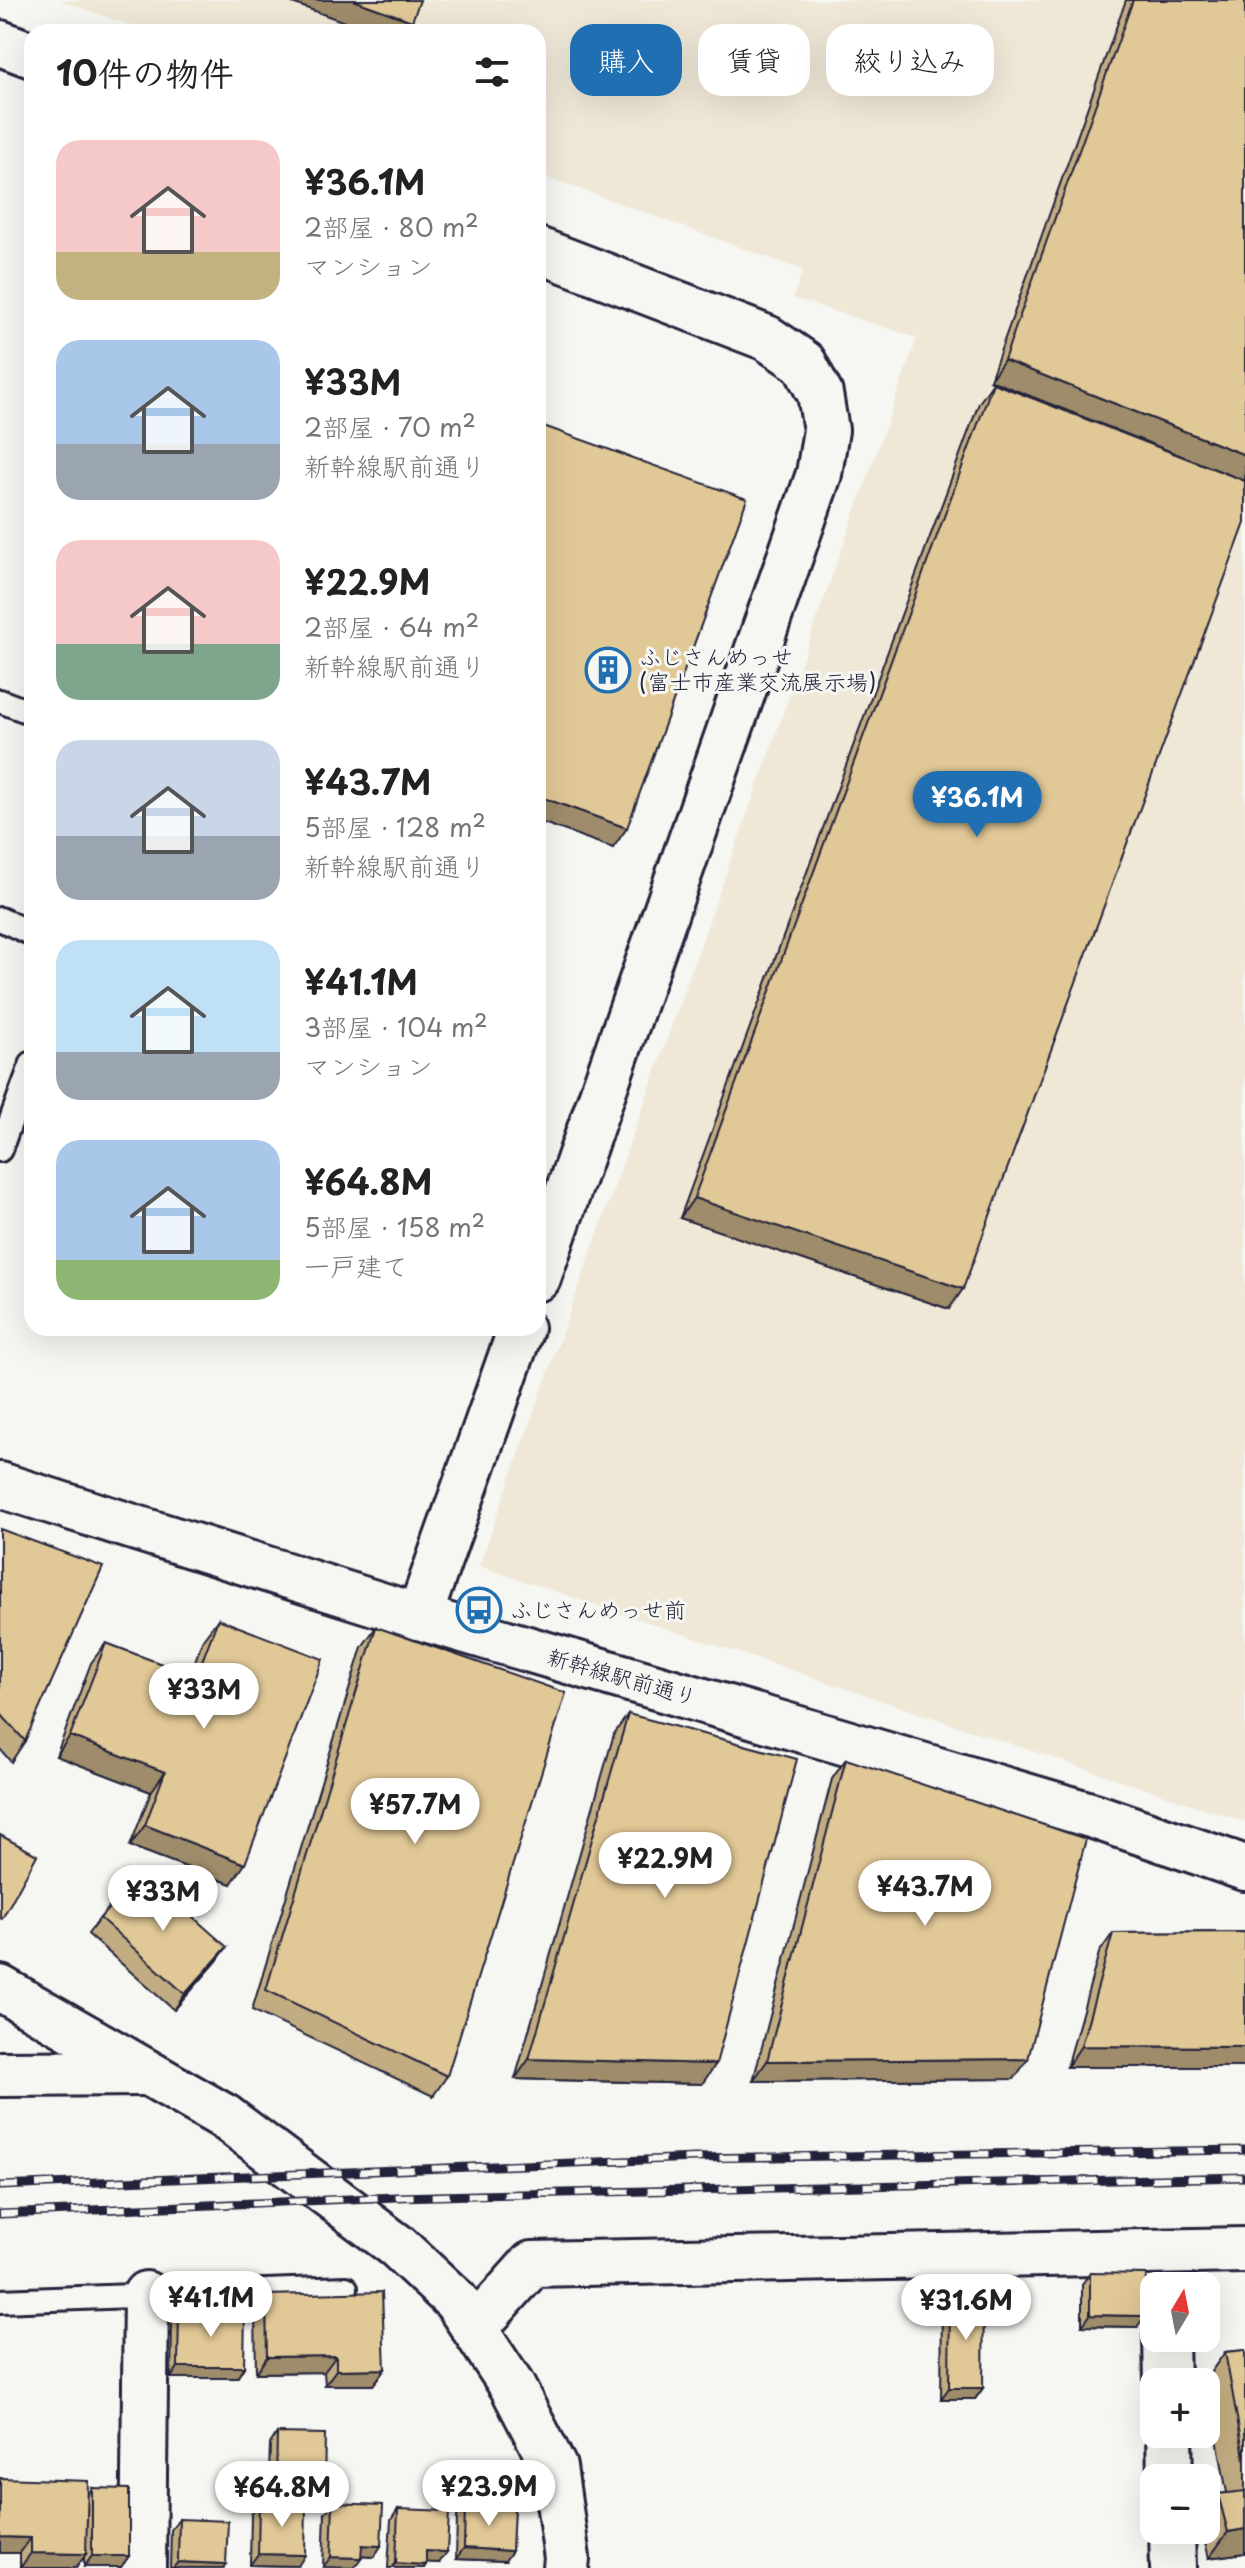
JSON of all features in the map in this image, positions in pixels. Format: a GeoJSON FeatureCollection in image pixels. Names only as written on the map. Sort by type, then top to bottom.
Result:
{"type":"FeatureCollection","features":[{"type":"Feature","properties":{"kind":"street"},"geometry":{"type":"LineString","coordinates":[[0,43],[24,52]]}},
{"type":"Feature","properties":{"kind":"street"},"geometry":{"type":"LineString","coordinates":[[546,253],[767,338],[804,363],[820,394],[826,430],[819,474],[546,1255]]}},
{"type":"Feature","properties":{"kind":"street"},"geometry":{"type":"LineString","coordinates":[[419,1617],[518,1336]]}},
{"type":"Feature","properties":{"kind":"street","name":"新幹線駅前通り"},"geometry":{"type":"LineString","coordinates":[[0,1485],[419,1617],[1094,1816],[1245,1868]]}},
{"type":"Feature","properties":{"kind":"street"},"geometry":{"type":"LineString","coordinates":[[0,1988],[225,2117],[397,2246],[456,2301],[512,2386],[554,2467],[566,2568]]}},
{"type":"Feature","properties":{"kind":"street"},"geometry":{"type":"LineString","coordinates":[[0,2074],[149,2073]]}},
{"type":"Feature","properties":{"kind":"street"},"geometry":{"type":"LineString","coordinates":[[475,2328],[532,2264],[1164,2268],[1245,2250]]}},
{"type":"Feature","properties":{"kind":"street"},"geometry":{"type":"LineString","coordinates":[[143,2568],[146,2294]]}},
{"type":"Feature","properties":{"kind":"street"},"geometry":{"type":"LineString","coordinates":[[1172,2544],[1173,2568]]}},
{"type":"Feature","properties":{"kind":"lane"},"geometry":{"type":"LineString","coordinates":[[0,701],[24,710]]}},
{"type":"Feature","properties":{"kind":"lane"},"geometry":{"type":"LineString","coordinates":[[0,919],[24,930]]}},
{"type":"Feature","properties":{"kind":"lane"},"geometry":{"type":"LineString","coordinates":[[0,1150],[24,1085]]}},
{"type":"Feature","properties":{"kind":"lane"},"geometry":{"type":"LineString","coordinates":[[0,2301],[346,2288]]}},
{"type":"Feature","properties":{"kind":"shaded area"},"geometry":{"type":"Polygon","coordinates":[[[60,0],[1245,0],[1245,1822],[479,1566],[917,338],[793,298],[803,270],[546,177],[546,24],[126,24],[60,0]]]}},
{"type":"Feature","properties":{"kind":"building"},"geometry":{"type":"Polygon","coordinates":[[[353,0],[420,0],[412,21],[353,0]]]}},
{"type":"Feature","properties":{"kind":"building"},"geometry":{"type":"Polygon","coordinates":[[[1133,0],[1245,0],[1245,455],[1004,360],[1133,0]]]}},
{"type":"Feature","properties":{"kind":"building"},"geometry":{"type":"Polygon","coordinates":[[[993,383],[1245,481],[1245,523],[963,1289],[694,1198],[993,383]]]}},
{"type":"Feature","properties":{"kind":"building","name":"ふじさんめっせ (富士市産業交流展示場)"},"geometry":{"type":"Polygon","coordinates":[[[546,427],[747,499],[627,828],[546,799],[546,427]]]}},
{"type":"Feature","properties":{"kind":"building"},"geometry":{"type":"Polygon","coordinates":[[[0,1529],[103,1567],[25,1741],[0,1713],[0,1529]]]}},
{"type":"Feature","properties":{"kind":"building"},"geometry":{"type":"Polygon","coordinates":[[[218,1619],[323,1659],[245,1864],[145,1825],[165,1772],[70,1736],[106,1643],[196,1677],[218,1619]]]}},
{"type":"Feature","properties":{"kind":"building"},"geometry":{"type":"Polygon","coordinates":[[[376,1627],[566,1693],[447,2076],[266,1990],[376,1627]]]}},
{"type":"Feature","properties":{"kind":"building"},"geometry":{"type":"Polygon","coordinates":[[[628,1714],[797,1759],[716,2064],[529,2059],[628,1714]]]}},
{"type":"Feature","properties":{"kind":"building"},"geometry":{"type":"Polygon","coordinates":[[[846,1759],[1086,1839],[1028,2059],[767,2061],[846,1759]]]}},
{"type":"Feature","properties":{"kind":"building"},"geometry":{"type":"Polygon","coordinates":[[[0,1835],[37,1855],[2,1919],[0,1918],[0,1835]]]}},
{"type":"Feature","properties":{"kind":"building"},"geometry":{"type":"Polygon","coordinates":[[[141,1871],[227,1947],[185,1994],[100,1918],[141,1871]]]}},
{"type":"Feature","properties":{"kind":"building"},"geometry":{"type":"Polygon","coordinates":[[[1245,1932],[1245,2047],[1081,2046],[1113,1933],[1245,1932]]]}},
{"type":"Feature","properties":{"kind":"building"},"geometry":{"type":"Polygon","coordinates":[[[1090,2273],[1140,2274],[1140,2316],[1090,2315],[1090,2273]]]}},
{"type":"Feature","properties":{"kind":"building"},"geometry":{"type":"Polygon","coordinates":[[[382,2292],[385,2369],[336,2370],[336,2356],[267,2357],[266,2295],[382,2292]]]}},
{"type":"Feature","properties":{"kind":"building"},"geometry":{"type":"Polygon","coordinates":[[[950,2295],[984,2295],[983,2388],[949,2388],[950,2295]]]}},
{"type":"Feature","properties":{"kind":"building"},"geometry":{"type":"Polygon","coordinates":[[[179,2310],[245,2311],[244,2367],[178,2367],[179,2310]]]}},
{"type":"Feature","properties":{"kind":"building"},"geometry":{"type":"Polygon","coordinates":[[[1245,2350],[1245,2462],[1225,2352],[1245,2350]]]}},
{"type":"Feature","properties":{"kind":"building"},"geometry":{"type":"Polygon","coordinates":[[[277,2433],[325,2434],[324,2491],[276,2490],[277,2433]]]}},
{"type":"Feature","properties":{"kind":"building"},"geometry":{"type":"Polygon","coordinates":[[[0,2478],[88,2481],[86,2554],[31,2553],[31,2538],[0,2537],[0,2478]]]}},
{"type":"Feature","properties":{"kind":"building"},"geometry":{"type":"Polygon","coordinates":[[[92,2488],[129,2489],[129,2556],[92,2556],[92,2488]]]}},
{"type":"Feature","properties":{"kind":"building"},"geometry":{"type":"Polygon","coordinates":[[[1245,2491],[1245,2529],[1228,2532],[1220,2494],[1245,2491]]]}},
{"type":"Feature","properties":{"kind":"building"},"geometry":{"type":"Polygon","coordinates":[[[259,2503],[306,2504],[305,2555],[258,2554],[259,2503]]]}},
{"type":"Feature","properties":{"kind":"building"},"geometry":{"type":"Polygon","coordinates":[[[333,2503],[383,2505],[381,2546],[362,2545],[361,2558],[331,2557],[333,2503]]]}},
{"type":"Feature","properties":{"kind":"building"},"geometry":{"type":"Polygon","coordinates":[[[465,2506],[514,2508],[512,2551],[464,2548],[465,2506]]]}},
{"type":"Feature","properties":{"kind":"building"},"geometry":{"type":"Polygon","coordinates":[[[398,2509],[449,2511],[447,2552],[426,2551],[426,2565],[396,2563],[398,2509]]]}},
{"type":"Feature","properties":{"kind":"building"},"geometry":{"type":"Polygon","coordinates":[[[179,2519],[228,2521],[226,2564],[178,2562],[179,2519]]]}},
{"type":"Feature","properties":{"kind":"railway"},"geometry":{"type":"LineString","coordinates":[[0,2186],[695,2158],[1245,2150]]}},
{"type":"Feature","properties":{"kind":"railway"},"geometry":{"type":"LineString","coordinates":[[0,2214],[396,2197],[1245,2177]]}},
{"type":"Feature","properties":{"kind":"place","name":"ふじさんめっせ (富士市産業交流展示場)"},"geometry":{"type":"Point","coordinates":[608,670]}},
{"type":"Feature","properties":{"kind":"place","name":"ふじさんめっせ前"},"geometry":{"type":"Point","coordinates":[479,1610]}}]}
